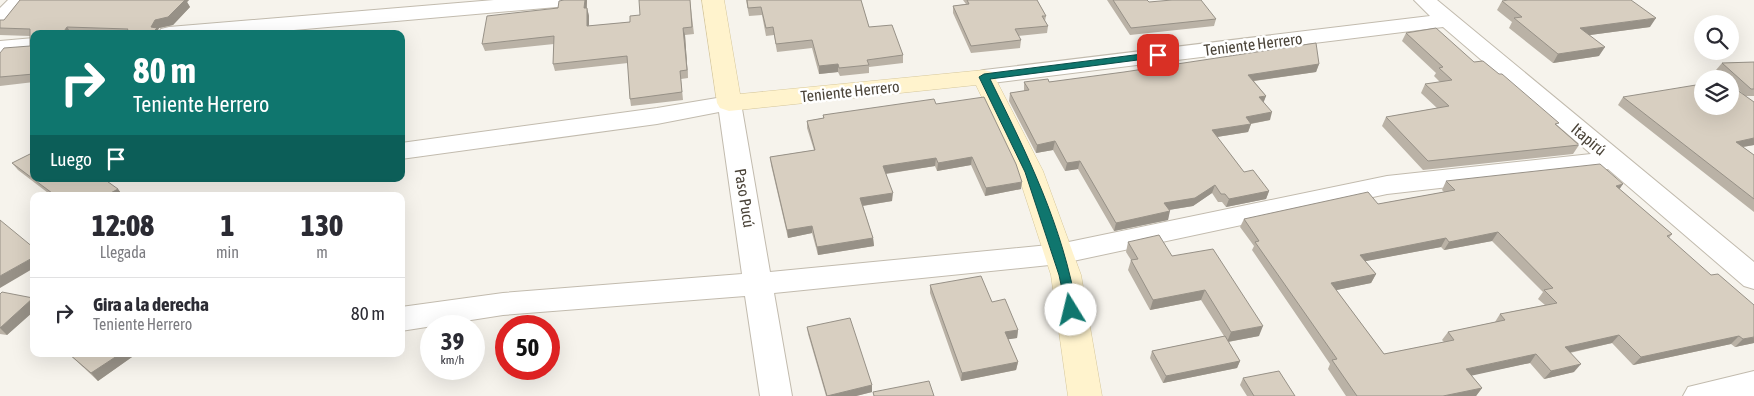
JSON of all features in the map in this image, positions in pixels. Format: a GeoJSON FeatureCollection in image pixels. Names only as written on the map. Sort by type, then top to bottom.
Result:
{"type":"FeatureCollection","features":[{"type":"Feature","properties":{"kind":"main road","name":"Paso Pucú"},"geometry":{"type":"LineString","coordinates":[[713,0],[729,103]]}},
{"type":"Feature","properties":{"kind":"main road","name":"Teniente Herrero"},"geometry":{"type":"LineString","coordinates":[[729,103],[984,77]]}},
{"type":"Feature","properties":{"kind":"main road"},"geometry":{"type":"LineString","coordinates":[[984,77],[1030,172],[1066,275],[1085,396]]}},
{"type":"Feature","properties":{"kind":"street"},"geometry":{"type":"LineString","coordinates":[[0,22],[18,0]]}},
{"type":"Feature","properties":{"kind":"street"},"geometry":{"type":"LineString","coordinates":[[214,30],[568,0]]}},
{"type":"Feature","properties":{"kind":"street","name":"Itapirú"},"geometry":{"type":"LineString","coordinates":[[1424,0],[1754,278]]}},
{"type":"Feature","properties":{"kind":"street","name":"Teniente Herrero"},"geometry":{"type":"LineString","coordinates":[[984,77],[1448,20]]}},
{"type":"Feature","properties":{"kind":"street"},"geometry":{"type":"LineString","coordinates":[[0,48],[30,45]]}},
{"type":"Feature","properties":{"kind":"street"},"geometry":{"type":"LineString","coordinates":[[405,150],[657,116],[729,103]]}},
{"type":"Feature","properties":{"kind":"street","name":"Paso Pucú"},"geometry":{"type":"LineString","coordinates":[[729,103],[776,396]]}},
{"type":"Feature","properties":{"kind":"street"},"geometry":{"type":"LineString","coordinates":[[405,317],[503,304],[758,284],[1058,254],[1387,185],[1614,160]]}},
{"type":"Feature","properties":{"kind":"street"},"geometry":{"type":"LineString","coordinates":[[1699,396],[1754,384]]}},
{"type":"Feature","properties":{"kind":"building"},"geometry":{"type":"Polygon","coordinates":[[[20,0],[185,0],[168,17],[155,20],[151,27],[157,28],[155,30],[67,27],[65,30],[0,28],[0,20],[4,20],[20,0]]]}},
{"type":"Feature","properties":{"kind":"building"},"geometry":{"type":"Polygon","coordinates":[[[585,0],[584,8],[587,8],[587,26],[630,22],[630,16],[640,15],[639,0],[690,0],[692,27],[683,28],[687,70],[680,71],[682,92],[630,99],[627,56],[553,64],[554,36],[482,44],[487,16],[558,8],[559,1],[585,0]]]}},
{"type":"Feature","properties":{"kind":"building"},"geometry":{"type":"Polygon","coordinates":[[[747,0],[861,0],[869,27],[892,25],[903,55],[867,60],[869,65],[839,68],[838,64],[819,66],[812,40],[776,44],[773,27],[766,28],[761,7],[748,8],[747,0]]]}},
{"type":"Feature","properties":{"kind":"building"},"geometry":{"type":"Polygon","coordinates":[[[967,0],[1037,0],[1046,16],[1042,16],[1048,26],[1015,29],[1021,40],[971,46],[953,6],[969,4],[967,0]]]}},
{"type":"Feature","properties":{"kind":"building"},"geometry":{"type":"Polygon","coordinates":[[[1113,0],[1147,0],[1149,2],[1201,0],[1216,19],[1131,28],[1113,0]]]}},
{"type":"Feature","properties":{"kind":"building"},"geometry":{"type":"Polygon","coordinates":[[[1631,0],[1656,18],[1580,28],[1605,47],[1558,54],[1514,18],[1522,17],[1502,1],[1631,0]]]}},
{"type":"Feature","properties":{"kind":"building"},"geometry":{"type":"Polygon","coordinates":[[[1436,28],[1474,62],[1483,61],[1499,74],[1502,74],[1559,123],[1555,124],[1579,145],[1428,161],[1386,117],[1449,106],[1425,84],[1452,80],[1439,68],[1443,67],[1406,33],[1436,28]]]}},
{"type":"Feature","properties":{"kind":"building"},"geometry":{"type":"Polygon","coordinates":[[[1316,43],[1319,64],[1248,75],[1266,96],[1259,97],[1272,112],[1246,117],[1251,124],[1212,130],[1244,172],[1253,170],[1269,191],[1229,199],[1225,194],[1221,194],[1215,185],[1195,198],[1164,203],[1170,211],[1116,223],[1080,161],[1067,163],[1055,141],[1037,145],[1010,93],[1029,90],[1024,82],[1048,79],[1049,82],[1124,72],[1316,43]]]}},
{"type":"Feature","properties":{"kind":"building"},"geometry":{"type":"Polygon","coordinates":[[[30,46],[30,74],[0,77],[0,53],[4,48],[30,46]]]}},
{"type":"Feature","properties":{"kind":"building"},"geometry":{"type":"Polygon","coordinates":[[[1754,62],[1754,89],[1751,89],[1739,78],[1739,70],[1730,70],[1722,63],[1754,62]]]}},
{"type":"Feature","properties":{"kind":"building"},"geometry":{"type":"Polygon","coordinates":[[[1694,85],[1694,115],[1739,115],[1739,91],[1754,102],[1754,138],[1736,142],[1754,155],[1754,199],[1623,97],[1694,85]]]}},
{"type":"Feature","properties":{"kind":"building"},"geometry":{"type":"Polygon","coordinates":[[[984,97],[1016,164],[1022,182],[986,188],[972,157],[938,163],[936,158],[883,166],[893,193],[860,198],[873,238],[817,247],[812,226],[787,230],[770,157],[815,150],[807,121],[824,118],[823,115],[934,99],[936,104],[984,97]]]}},
{"type":"Feature","properties":{"kind":"building"},"geometry":{"type":"Polygon","coordinates":[[[30,154],[30,176],[12,163],[30,154]]]}},
{"type":"Feature","properties":{"kind":"building"},"geometry":{"type":"Polygon","coordinates":[[[1600,164],[1623,184],[1616,186],[1672,234],[1667,236],[1711,275],[1718,274],[1754,305],[1754,337],[1743,339],[1739,336],[1641,357],[1619,335],[1565,347],[1581,364],[1551,371],[1536,354],[1466,369],[1482,388],[1443,396],[1357,396],[1332,360],[1337,359],[1255,242],[1259,241],[1244,219],[1368,192],[1378,204],[1455,190],[1446,181],[1600,164]],[[1498,232],[1449,242],[1446,238],[1360,255],[1376,274],[1331,283],[1384,354],[1454,340],[1448,332],[1505,320],[1500,314],[1557,303],[1544,290],[1553,288],[1498,232]]]}},
{"type":"Feature","properties":{"kind":"building"},"geometry":{"type":"Polygon","coordinates":[[[37,182],[108,182],[118,189],[112,192],[51,192],[37,182]]]}},
{"type":"Feature","properties":{"kind":"building"},"geometry":{"type":"Polygon","coordinates":[[[0,220],[30,245],[30,259],[0,276],[0,220]]]}},
{"type":"Feature","properties":{"kind":"building"},"geometry":{"type":"Polygon","coordinates":[[[1159,235],[1172,256],[1213,249],[1263,326],[1231,332],[1205,290],[1153,300],[1131,260],[1138,259],[1128,242],[1159,235]]]}},
{"type":"Feature","properties":{"kind":"building"},"geometry":{"type":"Polygon","coordinates":[[[981,276],[992,302],[1005,299],[1018,330],[1005,332],[1018,362],[962,373],[930,285],[981,276]]]}},
{"type":"Feature","properties":{"kind":"building"},"geometry":{"type":"Polygon","coordinates":[[[2,292],[30,297],[30,301],[0,328],[0,294],[2,292]]]}},
{"type":"Feature","properties":{"kind":"building"},"geometry":{"type":"Polygon","coordinates":[[[850,318],[872,385],[827,396],[807,327],[850,318]]]}},
{"type":"Feature","properties":{"kind":"building"},"geometry":{"type":"Polygon","coordinates":[[[1225,336],[1240,361],[1166,376],[1152,351],[1225,336]]]}},
{"type":"Feature","properties":{"kind":"building"},"geometry":{"type":"Polygon","coordinates":[[[72,357],[115,357],[91,373],[72,357]]]}},
{"type":"Feature","properties":{"kind":"building"},"geometry":{"type":"Polygon","coordinates":[[[1279,371],[1295,396],[1254,396],[1243,378],[1279,371]]]}},
{"type":"Feature","properties":{"kind":"building"},"geometry":{"type":"Polygon","coordinates":[[[929,381],[934,396],[874,396],[873,392],[929,381]]]}},
{"type":"Feature","properties":{"kind":"route"},"geometry":{"type":"LineString","coordinates":[[1071,310],[1066,275],[1030,172],[984,77],[1158,55]]}}]}
